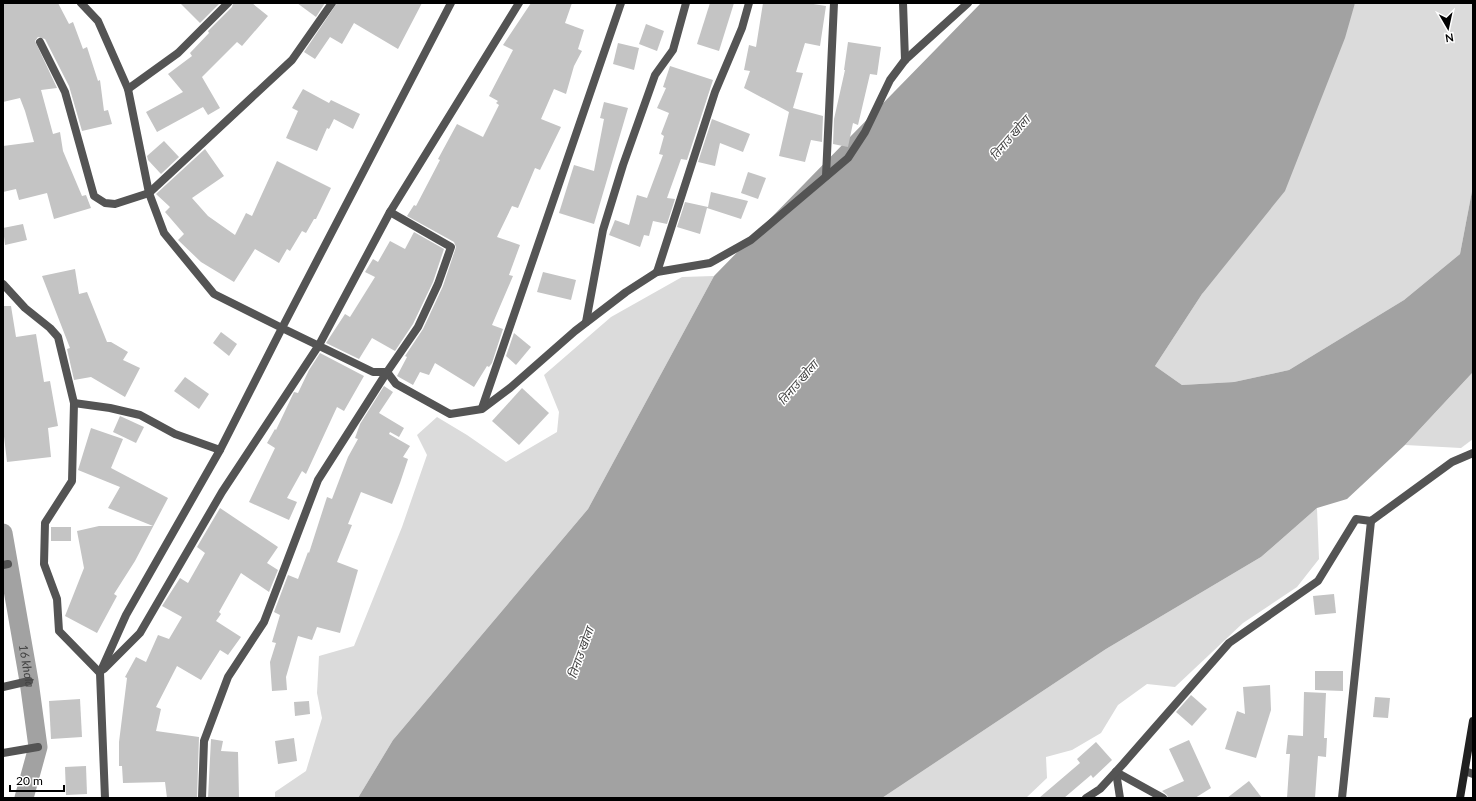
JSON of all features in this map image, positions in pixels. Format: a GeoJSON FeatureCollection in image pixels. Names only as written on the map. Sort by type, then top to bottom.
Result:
{"type":"FeatureCollection","features":[{"type":"Feature","properties":{"kind":"main road"},"geometry":{"type":"LineString","coordinates":[[1460,798],[1473,721]]}},
{"type":"Feature","properties":{"kind":"street"},"geometry":{"type":"LineString","coordinates":[[81,3],[98,21],[128,89],[149,193],[164,233],[214,294],[373,372],[387,372]]}},
{"type":"Feature","properties":{"kind":"street"},"geometry":{"type":"LineString","coordinates":[[128,89],[178,53],[228,3]]}},
{"type":"Feature","properties":{"kind":"street"},"geometry":{"type":"LineString","coordinates":[[40,42],[65,92],[94,196],[105,203],[114,204],[149,193],[292,60],[332,3]]}},
{"type":"Feature","properties":{"kind":"street"},"geometry":{"type":"LineString","coordinates":[[105,798],[100,672],[126,615],[220,450],[451,3]]}},
{"type":"Feature","properties":{"kind":"street"},"geometry":{"type":"LineString","coordinates":[[100,672],[140,633],[222,492],[319,345],[390,212],[519,3]]}},
{"type":"Feature","properties":{"kind":"street"},"geometry":{"type":"LineString","coordinates":[[482,409],[621,3]]}},
{"type":"Feature","properties":{"kind":"street"},"geometry":{"type":"LineString","coordinates":[[586,322],[603,230],[655,75],[673,50],[686,3]]}},
{"type":"Feature","properties":{"kind":"street"},"geometry":{"type":"LineString","coordinates":[[657,272],[715,92],[742,28],[749,3]]}},
{"type":"Feature","properties":{"kind":"street"},"geometry":{"type":"LineString","coordinates":[[826,176],[834,3]]}},
{"type":"Feature","properties":{"kind":"street"},"geometry":{"type":"LineString","coordinates":[[903,3],[905,60]]}},
{"type":"Feature","properties":{"kind":"street"},"geometry":{"type":"LineString","coordinates":[[387,372],[396,384],[450,414],[482,409],[510,388],[586,322],[626,292],[657,272],[710,263],[751,240],[848,158],[865,132],[890,80],[905,60],[968,3]]}},
{"type":"Feature","properties":{"kind":"street"},"geometry":{"type":"LineString","coordinates":[[202,798],[204,741],[228,677],[264,622],[318,480],[387,372],[418,327],[438,284],[451,247],[390,212]]}},
{"type":"Feature","properties":{"kind":"street"},"geometry":{"type":"LineString","coordinates":[[3,284],[25,308],[50,328],[58,337],[74,403],[72,481],[45,523],[44,564],[57,599],[59,631],[100,672]]}},
{"type":"Feature","properties":{"kind":"street"},"geometry":{"type":"LineString","coordinates":[[74,403],[110,408],[140,415],[175,434],[220,450]]}},
{"type":"Feature","properties":{"kind":"street"},"geometry":{"type":"LineString","coordinates":[[1086,798],[1100,789],[1116,772],[1229,643],[1318,581],[1356,520],[1371,521],[1452,462],[1473,453]]}},
{"type":"Feature","properties":{"kind":"street"},"geometry":{"type":"LineString","coordinates":[[1342,798],[1371,521]]}},
{"type":"Feature","properties":{"kind":"street"},"geometry":{"type":"LineString","coordinates":[[3,687],[29,681]]}},
{"type":"Feature","properties":{"kind":"street"},"geometry":{"type":"LineString","coordinates":[[3,753],[38,747]]}},
{"type":"Feature","properties":{"kind":"street"},"geometry":{"type":"LineString","coordinates":[[1465,771],[1473,774]]}},
{"type":"Feature","properties":{"kind":"street"},"geometry":{"type":"LineString","coordinates":[[1116,772],[1120,798]]}},
{"type":"Feature","properties":{"kind":"street"},"geometry":{"type":"LineString","coordinates":[[1116,772],[1163,798]]}},
{"type":"Feature","properties":{"kind":"shaded area"},"geometry":{"type":"Polygon","coordinates":[[[1355,3],[1473,3],[1473,186],[1460,254],[1404,300],[1289,370],[1234,382],[1182,385],[1155,366],[1202,294],[1355,3]]]}},
{"type":"Feature","properties":{"kind":"shaded area"},"geometry":{"type":"Polygon","coordinates":[[[714,276],[588,509],[393,740],[358,798],[275,798],[275,792],[306,771],[322,718],[317,693],[319,656],[354,646],[402,527],[427,455],[417,435],[437,417],[467,435],[506,462],[557,432],[559,412],[544,375],[611,317],[682,277],[714,276]]]}},
{"type":"Feature","properties":{"kind":"shaded area"},"geometry":{"type":"Polygon","coordinates":[[[1473,372],[1473,439],[1461,448],[1405,445],[1473,372]]]}},
{"type":"Feature","properties":{"kind":"shaded area"},"geometry":{"type":"Polygon","coordinates":[[[1317,508],[1319,559],[1297,587],[1243,623],[1175,687],[1147,684],[1118,705],[1101,733],[1072,750],[1046,757],[1047,778],[1026,798],[882,798],[1106,649],[1261,557],[1317,508]]]}},
{"type":"Feature","properties":{"kind":"water","name":"तिनाउ खोला"},"geometry":{"type":"Polygon","coordinates":[[[981,3],[1355,3],[1345,38],[1285,191],[1202,294],[1155,366],[1182,385],[1234,382],[1289,370],[1404,300],[1460,254],[1473,186],[1473,372],[1405,445],[1347,499],[1317,508],[1261,557],[1106,649],[882,798],[358,798],[393,740],[588,509],[714,276],[981,3]]]}},
{"type":"Feature","properties":{"kind":"building"},"geometry":{"type":"Polygon","coordinates":[[[3,3],[58,3],[69,24],[73,22],[83,49],[87,47],[98,81],[100,80],[104,111],[108,110],[112,124],[82,131],[69,86],[45,39],[38,37],[35,41],[57,88],[41,90],[53,134],[60,132],[63,151],[82,196],[86,195],[91,208],[54,219],[47,193],[19,200],[16,189],[3,192],[3,146],[34,142],[20,98],[3,102],[3,3]]]}},
{"type":"Feature","properties":{"kind":"building"},"geometry":{"type":"Polygon","coordinates":[[[180,3],[220,3],[200,23],[180,3]]]}},
{"type":"Feature","properties":{"kind":"building"},"geometry":{"type":"Polygon","coordinates":[[[233,3],[252,3],[268,16],[242,46],[237,42],[202,77],[220,108],[208,115],[203,107],[157,132],[146,112],[183,92],[168,74],[192,56],[190,53],[209,33],[208,31],[232,7],[233,3]]]}},
{"type":"Feature","properties":{"kind":"building"},"geometry":{"type":"Polygon","coordinates":[[[297,3],[325,3],[316,17],[297,3]]]}},
{"type":"Feature","properties":{"kind":"building"},"geometry":{"type":"Polygon","coordinates":[[[337,3],[422,3],[398,49],[354,23],[342,44],[330,37],[315,59],[304,52],[337,3]]]}},
{"type":"Feature","properties":{"kind":"building"},"geometry":{"type":"Polygon","coordinates":[[[531,3],[572,3],[565,23],[584,30],[578,49],[582,51],[574,66],[566,94],[554,89],[541,119],[561,127],[540,170],[535,168],[518,208],[512,206],[497,237],[520,245],[509,275],[513,276],[492,325],[503,329],[492,363],[489,367],[487,366],[474,387],[435,363],[429,375],[420,372],[413,385],[397,376],[407,357],[405,356],[423,329],[443,286],[456,247],[454,242],[407,216],[414,205],[416,206],[440,160],[438,159],[457,124],[483,137],[499,105],[496,103],[498,101],[489,96],[513,50],[503,45],[531,3]]]}},
{"type":"Feature","properties":{"kind":"building"},"geometry":{"type":"Polygon","coordinates":[[[710,3],[734,3],[719,51],[697,44],[710,3]]]}},
{"type":"Feature","properties":{"kind":"building"},"geometry":{"type":"Polygon","coordinates":[[[763,3],[807,3],[826,6],[820,46],[805,43],[796,72],[803,73],[793,108],[823,116],[822,142],[811,140],[805,162],[779,156],[789,112],[744,88],[750,71],[744,70],[749,45],[756,47],[763,3]]]}},
{"type":"Feature","properties":{"kind":"building"},"geometry":{"type":"Polygon","coordinates":[[[646,24],[664,31],[657,51],[639,44],[646,24]]]}},
{"type":"Feature","properties":{"kind":"building"},"geometry":{"type":"Polygon","coordinates":[[[848,42],[881,47],[877,75],[870,74],[858,125],[853,123],[848,147],[833,144],[834,119],[845,70],[848,42]]]}},
{"type":"Feature","properties":{"kind":"building"},"geometry":{"type":"Polygon","coordinates":[[[618,43],[639,48],[634,70],[613,64],[618,43]]]}},
{"type":"Feature","properties":{"kind":"building"},"geometry":{"type":"Polygon","coordinates":[[[670,66],[713,80],[687,160],[681,159],[667,198],[675,199],[667,224],[653,221],[649,236],[644,235],[640,247],[609,235],[615,220],[629,225],[637,195],[647,198],[663,155],[659,154],[664,136],[661,134],[669,113],[657,108],[666,88],[663,87],[670,66]]]}},
{"type":"Feature","properties":{"kind":"building"},"geometry":{"type":"Polygon","coordinates":[[[303,89],[329,103],[331,100],[360,114],[353,129],[334,119],[329,129],[327,128],[317,151],[286,138],[298,111],[292,108],[303,89]]]}},
{"type":"Feature","properties":{"kind":"building"},"geometry":{"type":"Polygon","coordinates":[[[604,102],[628,108],[594,224],[559,213],[574,165],[594,171],[604,119],[600,118],[604,102]]]}},
{"type":"Feature","properties":{"kind":"building"},"geometry":{"type":"Polygon","coordinates":[[[712,119],[750,134],[743,152],[720,143],[715,166],[698,162],[712,119]]]}},
{"type":"Feature","properties":{"kind":"building"},"geometry":{"type":"Polygon","coordinates":[[[164,141],[179,157],[161,174],[148,160],[147,156],[164,141]]]}},
{"type":"Feature","properties":{"kind":"building"},"geometry":{"type":"Polygon","coordinates":[[[205,149],[224,176],[192,198],[208,216],[235,235],[246,213],[252,216],[277,161],[331,188],[316,219],[314,219],[306,233],[302,231],[290,251],[287,249],[279,263],[255,249],[234,282],[201,262],[178,240],[184,234],[165,212],[170,207],[156,194],[205,149]]]}},
{"type":"Feature","properties":{"kind":"building"},"geometry":{"type":"Polygon","coordinates":[[[748,172],[766,178],[758,199],[741,193],[748,172]]]}},
{"type":"Feature","properties":{"kind":"building"},"geometry":{"type":"Polygon","coordinates":[[[711,192],[748,201],[741,219],[707,208],[700,234],[677,227],[685,202],[708,207],[711,192]]]}},
{"type":"Feature","properties":{"kind":"building"},"geometry":{"type":"Polygon","coordinates":[[[23,224],[27,240],[5,245],[3,228],[23,224]]]}},
{"type":"Feature","properties":{"kind":"building"},"geometry":{"type":"Polygon","coordinates":[[[414,232],[444,249],[433,282],[413,324],[395,351],[372,338],[359,359],[326,343],[345,314],[350,317],[375,277],[365,272],[373,259],[378,262],[390,241],[405,249],[414,232]]]}},
{"type":"Feature","properties":{"kind":"building"},"geometry":{"type":"Polygon","coordinates":[[[75,269],[79,294],[87,292],[107,342],[111,342],[128,352],[123,360],[140,368],[125,397],[91,377],[74,380],[67,349],[70,348],[42,276],[75,269]]]}},
{"type":"Feature","properties":{"kind":"building"},"geometry":{"type":"Polygon","coordinates":[[[543,272],[576,280],[571,300],[537,292],[543,272]]]}},
{"type":"Feature","properties":{"kind":"building"},"geometry":{"type":"Polygon","coordinates":[[[3,306],[11,306],[16,337],[36,334],[44,382],[50,381],[58,426],[48,428],[51,457],[7,462],[3,428],[3,306]]]}},
{"type":"Feature","properties":{"kind":"building"},"geometry":{"type":"Polygon","coordinates":[[[221,332],[237,344],[229,356],[213,343],[221,332]]]}},
{"type":"Feature","properties":{"kind":"building"},"geometry":{"type":"Polygon","coordinates":[[[514,333],[531,347],[516,365],[506,356],[514,333]]]}},
{"type":"Feature","properties":{"kind":"building"},"geometry":{"type":"Polygon","coordinates":[[[320,353],[364,376],[344,411],[337,407],[306,474],[302,471],[287,498],[297,502],[289,520],[249,502],[275,448],[267,443],[275,429],[276,430],[294,392],[298,393],[309,370],[320,353]]]}},
{"type":"Feature","properties":{"kind":"building"},"geometry":{"type":"Polygon","coordinates":[[[185,377],[209,394],[199,409],[174,391],[185,377]]]}},
{"type":"Feature","properties":{"kind":"building"},"geometry":{"type":"Polygon","coordinates":[[[384,386],[393,392],[379,413],[404,428],[399,437],[390,432],[389,434],[410,446],[403,457],[408,459],[400,483],[392,504],[361,492],[348,524],[352,525],[337,562],[358,570],[340,633],[317,627],[312,640],[298,636],[286,677],[287,690],[272,691],[270,662],[276,643],[272,642],[280,615],[274,612],[288,575],[298,579],[308,552],[309,553],[327,497],[332,499],[348,457],[358,439],[355,438],[360,424],[384,386]]]}},
{"type":"Feature","properties":{"kind":"building"},"geometry":{"type":"Polygon","coordinates":[[[522,388],[549,413],[519,445],[492,421],[522,388]]]}},
{"type":"Feature","properties":{"kind":"building"},"geometry":{"type":"Polygon","coordinates":[[[120,416],[144,427],[136,443],[113,432],[120,416]]]}},
{"type":"Feature","properties":{"kind":"building"},"geometry":{"type":"Polygon","coordinates":[[[91,428],[123,439],[111,468],[168,498],[135,561],[114,594],[117,596],[97,633],[65,616],[84,568],[77,531],[99,526],[153,526],[108,508],[120,487],[78,470],[91,428]]]}},
{"type":"Feature","properties":{"kind":"building"},"geometry":{"type":"Polygon","coordinates":[[[220,508],[278,547],[267,563],[278,570],[269,592],[241,573],[219,612],[221,614],[216,621],[241,637],[228,655],[220,650],[201,680],[177,666],[156,707],[161,709],[156,731],[199,737],[197,798],[167,798],[165,782],[123,783],[122,766],[119,766],[119,742],[127,678],[125,677],[136,657],[146,662],[158,635],[169,639],[182,617],[162,606],[180,578],[188,583],[205,553],[197,547],[220,508]]]}},
{"type":"Feature","properties":{"kind":"building"},"geometry":{"type":"Polygon","coordinates":[[[51,527],[71,527],[71,541],[51,541],[51,527]]]}},
{"type":"Feature","properties":{"kind":"building"},"geometry":{"type":"Polygon","coordinates":[[[1334,594],[1336,613],[1315,615],[1313,596],[1334,594]]]}},
{"type":"Feature","properties":{"kind":"building"},"geometry":{"type":"Polygon","coordinates":[[[1315,671],[1343,671],[1343,691],[1315,690],[1315,671]]]}},
{"type":"Feature","properties":{"kind":"building"},"geometry":{"type":"Polygon","coordinates":[[[1270,685],[1271,710],[1256,758],[1225,749],[1237,711],[1245,714],[1243,687],[1270,685]]]}},
{"type":"Feature","properties":{"kind":"building"},"geometry":{"type":"Polygon","coordinates":[[[1304,692],[1326,693],[1324,738],[1327,738],[1326,757],[1318,756],[1315,798],[1287,798],[1290,754],[1286,754],[1288,735],[1303,736],[1304,692]]]}},
{"type":"Feature","properties":{"kind":"building"},"geometry":{"type":"Polygon","coordinates":[[[1191,695],[1207,709],[1192,726],[1176,712],[1191,695]]]}},
{"type":"Feature","properties":{"kind":"building"},"geometry":{"type":"Polygon","coordinates":[[[1375,697],[1390,698],[1388,718],[1373,717],[1375,697]]]}},
{"type":"Feature","properties":{"kind":"building"},"geometry":{"type":"Polygon","coordinates":[[[80,699],[82,737],[51,739],[49,701],[80,699]]]}},
{"type":"Feature","properties":{"kind":"building"},"geometry":{"type":"Polygon","coordinates":[[[309,701],[310,714],[295,716],[294,702],[309,701]]]}},
{"type":"Feature","properties":{"kind":"building"},"geometry":{"type":"Polygon","coordinates":[[[294,738],[297,761],[278,764],[275,741],[294,738]]]}},
{"type":"Feature","properties":{"kind":"building"},"geometry":{"type":"Polygon","coordinates":[[[211,739],[223,741],[221,751],[238,752],[239,798],[208,798],[211,739]]]}},
{"type":"Feature","properties":{"kind":"building"},"geometry":{"type":"Polygon","coordinates":[[[1189,740],[1211,788],[1195,798],[1168,798],[1162,791],[1184,781],[1169,749],[1189,740]]]}},
{"type":"Feature","properties":{"kind":"building"},"geometry":{"type":"Polygon","coordinates":[[[1096,742],[1112,760],[1093,778],[1091,775],[1064,798],[1039,798],[1080,763],[1077,759],[1096,742]]]}},
{"type":"Feature","properties":{"kind":"building"},"geometry":{"type":"Polygon","coordinates":[[[86,766],[87,794],[66,795],[65,767],[86,766]]]}},
{"type":"Feature","properties":{"kind":"building"},"geometry":{"type":"Polygon","coordinates":[[[1249,781],[1262,798],[1227,798],[1249,781]]]}},
{"type":"Feature","properties":{"kind":"waterway","name":"16 khola"},"geometry":{"type":"LineString","coordinates":[[3,533],[29,681],[38,747],[24,798]]}}]}
